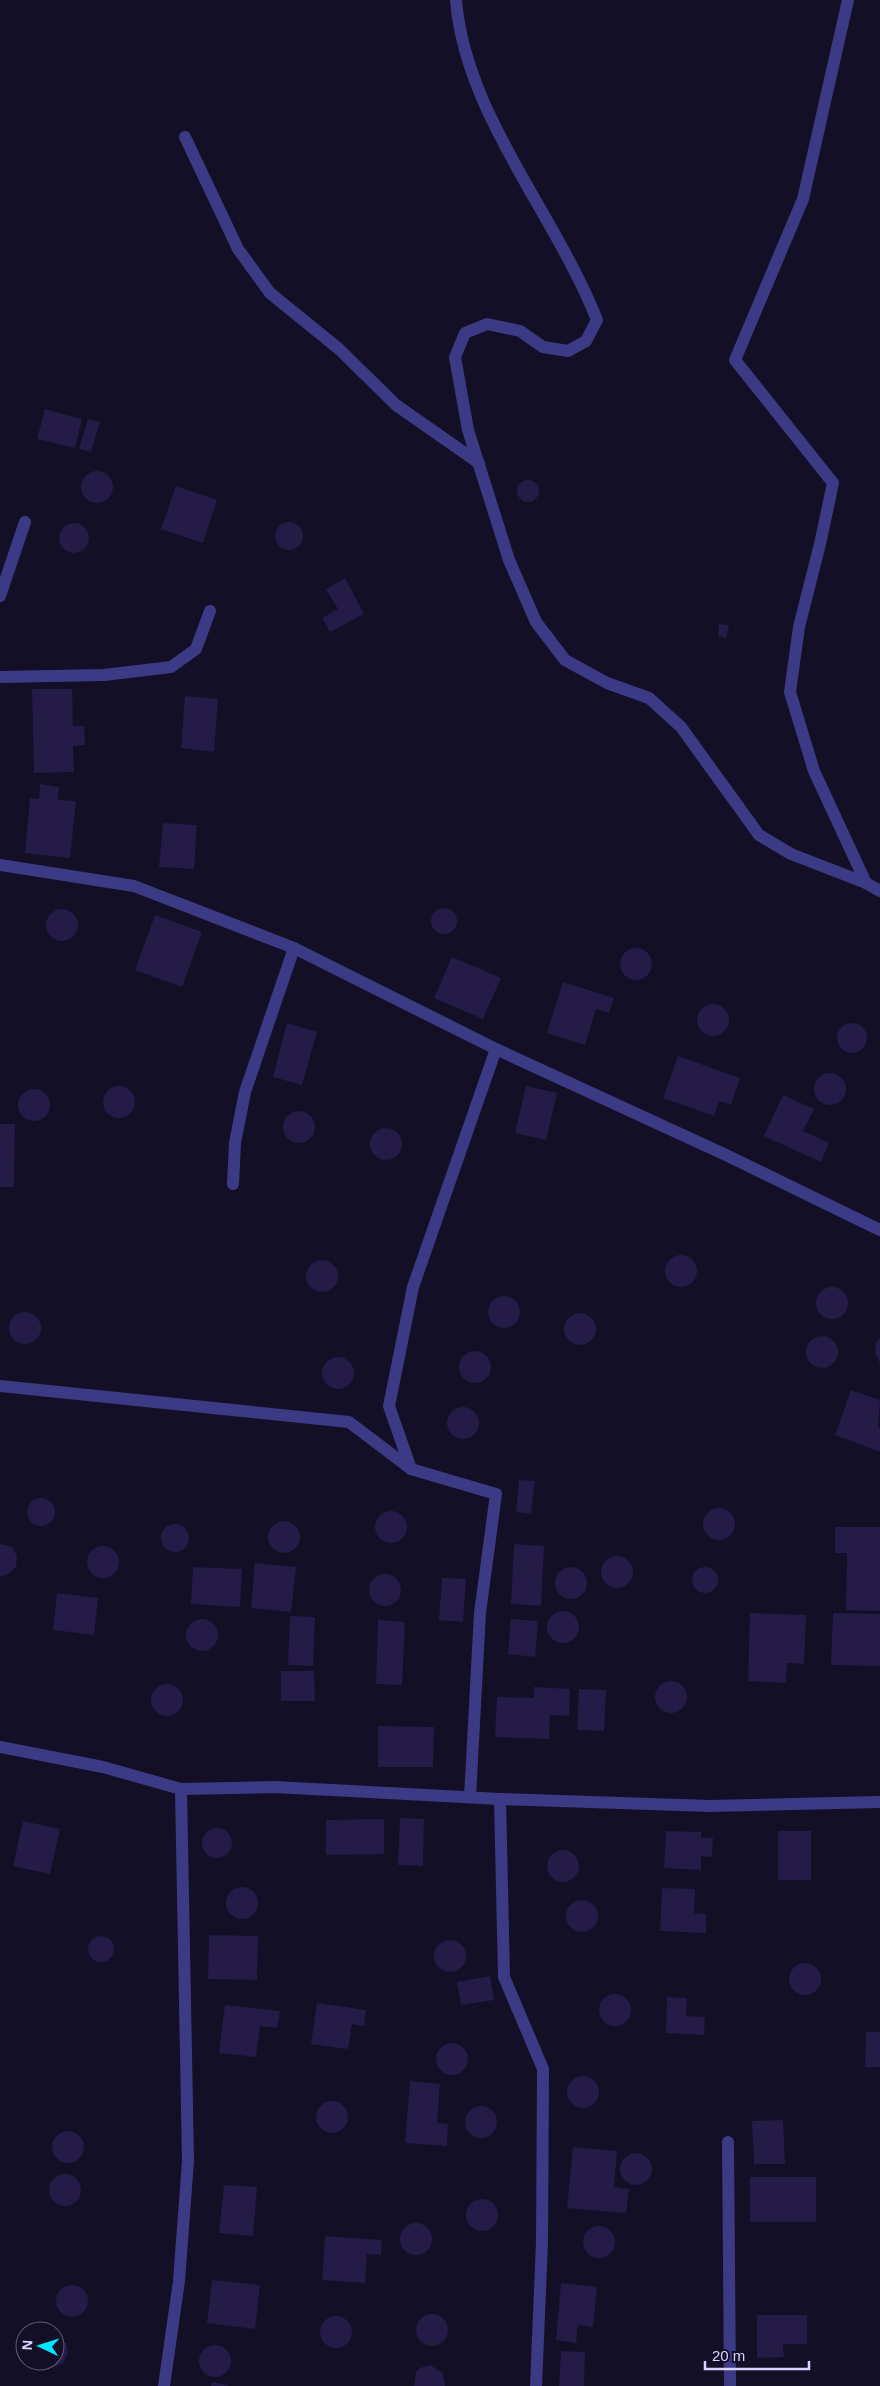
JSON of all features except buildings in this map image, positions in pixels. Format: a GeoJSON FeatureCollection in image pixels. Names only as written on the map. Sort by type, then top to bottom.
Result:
{"type":"FeatureCollection","features":[{"type":"Feature","properties":{"kind":"street"},"geometry":{"type":"LineString","coordinates":[[456,0],[457,16],[475,82],[527,186],[586,290],[598,320],[586,341],[568,351],[543,347],[520,331],[487,324],[465,333],[456,357],[468,430],[509,560],[536,622],[565,660],[607,683],[649,698],[681,727],[759,835],[792,854],[866,883],[880,891]]}},
{"type":"Feature","properties":{"kind":"street"},"geometry":{"type":"LineString","coordinates":[[848,0],[803,199],[735,360],[832,483],[820,544],[799,627],[790,692],[814,771],[866,883]]}},
{"type":"Feature","properties":{"kind":"street"},"geometry":{"type":"LineString","coordinates":[[185,137],[238,249],[270,293],[339,349],[396,405],[479,463]]}},
{"type":"Feature","properties":{"kind":"street"},"geometry":{"type":"LineString","coordinates":[[0,596],[25,522]]}},
{"type":"Feature","properties":{"kind":"street"},"geometry":{"type":"LineString","coordinates":[[0,677],[104,675],[171,667],[196,649],[210,611]]}},
{"type":"Feature","properties":{"kind":"street"},"geometry":{"type":"LineString","coordinates":[[0,865],[134,886],[294,948],[496,1049],[726,1155],[880,1230]]}},
{"type":"Feature","properties":{"kind":"street"},"geometry":{"type":"LineString","coordinates":[[233,1184],[235,1143],[245,1092],[294,948]]}},
{"type":"Feature","properties":{"kind":"street"},"geometry":{"type":"LineString","coordinates":[[411,1469],[389,1406],[413,1287],[496,1049]]}},
{"type":"Feature","properties":{"kind":"street"},"geometry":{"type":"LineString","coordinates":[[0,1386],[349,1422],[411,1469],[496,1494],[480,1613],[470,1797]]}},
{"type":"Feature","properties":{"kind":"street"},"geometry":{"type":"LineString","coordinates":[[0,1747],[104,1767],[181,1789],[275,1787],[500,1799],[710,1806],[880,1802]]}},
{"type":"Feature","properties":{"kind":"street"},"geometry":{"type":"LineString","coordinates":[[164,2386],[179,2281],[188,2161],[181,1789]]}},
{"type":"Feature","properties":{"kind":"street"},"geometry":{"type":"LineString","coordinates":[[500,1799],[504,1977],[543,2069],[542,2242],[536,2386]]}},
{"type":"Feature","properties":{"kind":"street"},"geometry":{"type":"LineString","coordinates":[[728,2142],[730,2386]]}}]}
